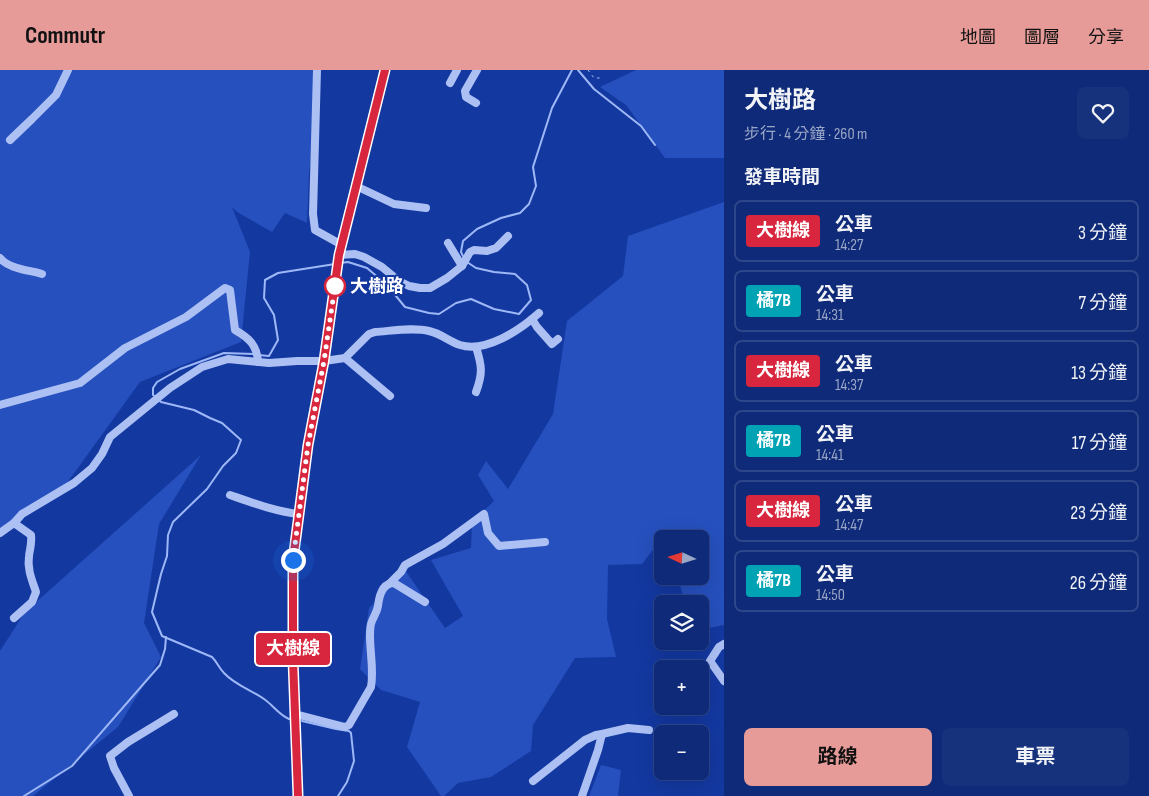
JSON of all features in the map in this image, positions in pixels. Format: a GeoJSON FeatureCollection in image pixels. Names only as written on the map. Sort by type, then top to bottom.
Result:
{"type":"FeatureCollection","features":[{"type":"Feature","properties":{"kind":"street"},"geometry":{"type":"LineString","coordinates":[[10,140],[56,94],[68,70]]}},
{"type":"Feature","properties":{"kind":"street"},"geometry":{"type":"LineString","coordinates":[[317,70],[313,214],[315,230],[342,245]]}},
{"type":"Feature","properties":{"kind":"street"},"geometry":{"type":"LineString","coordinates":[[298,796],[293,659],[293,560],[308,445],[324,361],[339,255],[385,70]]}},
{"type":"Feature","properties":{"kind":"street"},"geometry":{"type":"LineString","coordinates":[[450,83],[457,70]]}},
{"type":"Feature","properties":{"kind":"street"},"geometry":{"type":"LineString","coordinates":[[476,103],[466,97],[465,92],[477,70]]}},
{"type":"Feature","properties":{"kind":"street"},"geometry":{"type":"LineString","coordinates":[[356,186],[394,204],[426,208]]}},
{"type":"Feature","properties":{"kind":"street"},"geometry":{"type":"LineString","coordinates":[[339,255],[355,254],[364,257],[382,267],[398,281],[409,286],[430,288],[462,266],[470,252],[474,250],[487,251],[496,248],[508,236]]}},
{"type":"Feature","properties":{"kind":"street"},"geometry":{"type":"LineString","coordinates":[[448,243],[462,266]]}},
{"type":"Feature","properties":{"kind":"street"},"geometry":{"type":"LineString","coordinates":[[0,258],[16,267],[42,274]]}},
{"type":"Feature","properties":{"kind":"street"},"geometry":{"type":"LineString","coordinates":[[0,405],[80,383],[125,348],[186,317],[225,288],[230,290],[235,330],[248,337],[257,352],[258,362]]}},
{"type":"Feature","properties":{"kind":"street"},"geometry":{"type":"LineString","coordinates":[[0,533],[14,523],[22,514],[74,483],[92,468],[102,454],[110,437],[170,388],[202,367],[228,359],[269,363],[297,360],[324,361],[345,358],[369,334],[375,332],[428,330],[441,334],[459,344],[476,347],[505,338],[539,314]]}},
{"type":"Feature","properties":{"kind":"street"},"geometry":{"type":"LineString","coordinates":[[532,319],[552,344],[558,339]]}},
{"type":"Feature","properties":{"kind":"street"},"geometry":{"type":"LineString","coordinates":[[476,347],[482,369],[481,379],[476,392]]}},
{"type":"Feature","properties":{"kind":"street"},"geometry":{"type":"LineString","coordinates":[[345,358],[390,396]]}},
{"type":"Feature","properties":{"kind":"street"},"geometry":{"type":"LineString","coordinates":[[230,495],[266,508],[299,514]]}},
{"type":"Feature","properties":{"kind":"street"},"geometry":{"type":"LineString","coordinates":[[295,714],[346,727],[349,725],[371,687],[371,622],[378,609],[380,594],[401,572],[405,565],[443,544],[484,514],[488,533],[499,546],[545,542]]}},
{"type":"Feature","properties":{"kind":"street"},"geometry":{"type":"LineString","coordinates":[[14,523],[31,535],[29,571],[36,592],[32,602],[14,618]]}},
{"type":"Feature","properties":{"kind":"street"},"geometry":{"type":"LineString","coordinates":[[390,584],[394,583],[425,602]]}},
{"type":"Feature","properties":{"kind":"street"},"geometry":{"type":"LineString","coordinates":[[724,644],[719,647],[710,661],[724,682]]}},
{"type":"Feature","properties":{"kind":"street"},"geometry":{"type":"LineString","coordinates":[[129,796],[114,768],[110,756],[128,742],[174,714]]}},
{"type":"Feature","properties":{"kind":"street"},"geometry":{"type":"LineString","coordinates":[[533,781],[585,740],[596,735],[628,728],[649,730]]}},
{"type":"Feature","properties":{"kind":"street"},"geometry":{"type":"LineString","coordinates":[[582,796],[602,734]]}},
{"type":"Feature","properties":{"kind":"path"},"geometry":{"type":"LineString","coordinates":[[588,70],[594,78],[600,78]]}},
{"type":"Feature","properties":{"kind":"shaded area"},"geometry":{"type":"Polygon","coordinates":[[[0,70],[316,70],[307,223],[285,213],[272,232],[237,212],[232,207],[250,252],[241,342],[140,382],[67,483],[0,532],[0,70]]]}},
{"type":"Feature","properties":{"kind":"shaded area"},"geometry":{"type":"Polygon","coordinates":[[[636,70],[724,70],[724,158],[665,158],[626,105],[600,87],[636,70]]]}},
{"type":"Feature","properties":{"kind":"shaded area"},"geometry":{"type":"Polygon","coordinates":[[[724,202],[724,625],[709,628],[709,595],[683,595],[680,585],[709,585],[709,530],[654,530],[654,548],[642,564],[608,565],[607,619],[616,657],[575,658],[533,725],[531,751],[491,777],[458,783],[444,796],[441,796],[407,747],[420,702],[381,690],[360,669],[369,608],[405,570],[445,628],[463,616],[431,560],[471,548],[472,522],[494,501],[478,475],[486,461],[508,489],[553,414],[567,321],[623,276],[628,236],[724,202]]]}},
{"type":"Feature","properties":{"kind":"shaded area"},"geometry":{"type":"Polygon","coordinates":[[[201,455],[159,524],[144,623],[161,657],[118,727],[33,796],[0,796],[0,651],[25,612],[201,455]]]}},
{"type":"Feature","properties":{"kind":"shaded area"},"geometry":{"type":"Polygon","coordinates":[[[601,765],[621,770],[618,795],[620,796],[589,796],[601,765]]]}},
{"type":"Feature","properties":{"kind":"waterway"},"geometry":{"type":"LineString","coordinates":[[464,258],[461,252],[463,241],[477,229],[501,218],[520,213],[529,204],[536,186],[533,167],[552,108],[572,70]]}},
{"type":"Feature","properties":{"kind":"waterway"},"geometry":{"type":"LineString","coordinates":[[578,70],[594,89],[641,126],[655,145]]}},
{"type":"Feature","properties":{"kind":"waterway"},"geometry":{"type":"LineString","coordinates":[[340,263],[348,262],[367,268],[387,285],[405,307],[429,313],[439,314],[456,303],[471,299],[494,309],[519,314],[531,300],[527,285],[515,274],[476,268],[467,262]]}},
{"type":"Feature","properties":{"kind":"waterway"},"geometry":{"type":"LineString","coordinates":[[258,355],[269,356],[278,340],[274,315],[264,298],[265,280],[278,273],[335,264]]}},
{"type":"Feature","properties":{"kind":"waterway"},"geometry":{"type":"LineString","coordinates":[[156,397],[153,395],[153,388],[157,382],[180,369],[224,353],[254,354]]}},
{"type":"Feature","properties":{"kind":"waterway"},"geometry":{"type":"LineString","coordinates":[[159,400],[194,410],[222,423],[241,440],[236,453],[223,466],[207,489],[173,522],[168,535],[167,556],[152,612],[162,636],[212,657],[228,677],[264,699],[289,719]]}},
{"type":"Feature","properties":{"kind":"waterway"},"geometry":{"type":"LineString","coordinates":[[24,796],[72,766],[160,665],[165,649],[166,637]]}},
{"type":"Feature","properties":{"kind":"waterway"},"geometry":{"type":"LineString","coordinates":[[302,721],[351,733],[354,761],[347,782],[338,796]]}},
{"type":"Feature","properties":{"kind":"bus line","name":"大樹線"},"geometry":{"type":"LineString","coordinates":[[298,796],[293,659],[293,560],[308,445],[324,361],[339,255],[385,70]]}},
{"type":"Feature","properties":{"kind":"place","name":"大樹路"},"geometry":{"type":"Point","coordinates":[335,286]}},
{"type":"Feature","properties":{"kind":"route"},"geometry":{"type":"LineString","coordinates":[[293,560],[308,445],[324,361],[335,286]]}}]}
